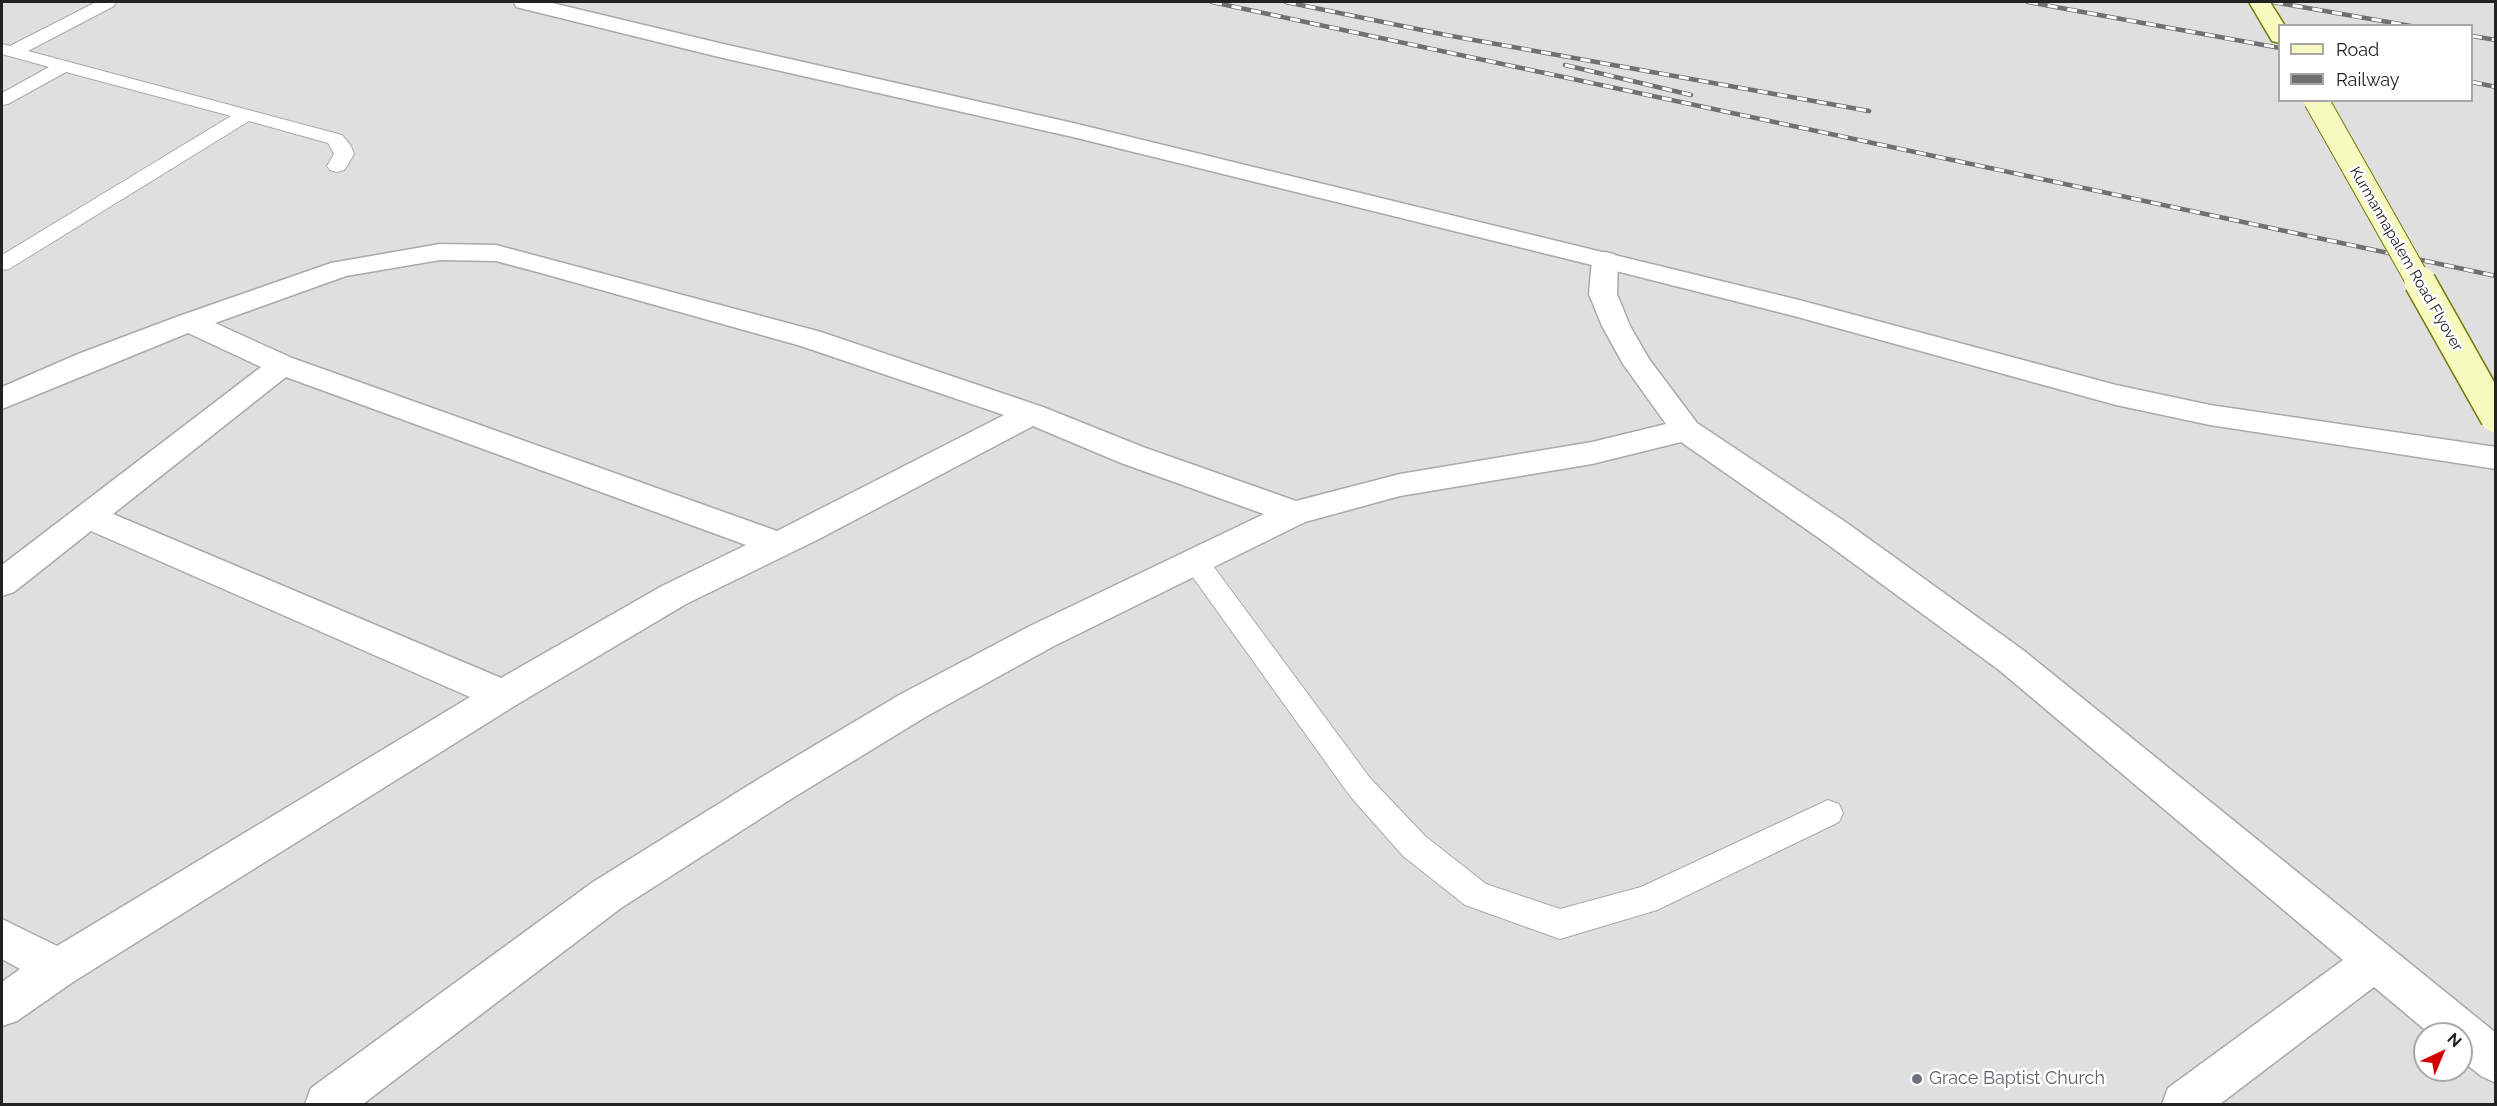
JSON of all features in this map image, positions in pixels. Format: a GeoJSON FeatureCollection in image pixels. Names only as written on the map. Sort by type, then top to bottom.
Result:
{"type":"FeatureCollection","features":[{"type":"Feature","properties":{"kind":"main road"},"geometry":{"type":"LineString","coordinates":[[2260,2],[2278,33]]}},
{"type":"Feature","properties":{"kind":"main road","name":"Kurmannapalem Road Flyover"},"geometry":{"type":"LineString","coordinates":[[2317,102],[2496,417]]}},
{"type":"Feature","properties":{"kind":"street"},"geometry":{"type":"LineString","coordinates":[[524,2],[719,50],[1073,130],[1605,260],[1799,309],[2116,395],[2210,415],[2496,458]]}},
{"type":"Feature","properties":{"kind":"street"},"geometry":{"type":"LineString","coordinates":[[2,399],[88,361],[189,322],[341,269],[440,252],[496,253],[811,339],[1032,414],[1132,455],[1296,513]]}},
{"type":"Feature","properties":{"kind":"street"},"geometry":{"type":"LineString","coordinates":[[1605,260],[1602,294],[1616,326],[1638,364],[1686,430],[1835,532],[2011,660],[2496,1061]]}},
{"type":"Feature","properties":{"kind":"street"},"geometry":{"type":"LineString","coordinates":[[189,322],[282,365],[778,544]]}},
{"type":"Feature","properties":{"kind":"street"},"geometry":{"type":"LineString","coordinates":[[2,583],[282,365]]}},
{"type":"Feature","properties":{"kind":"street"},"geometry":{"type":"LineString","coordinates":[[2,1006],[58,968],[503,695],[674,595],[1032,414]]}},
{"type":"Feature","properties":{"kind":"street"},"geometry":{"type":"LineString","coordinates":[[327,1104],[606,895],[914,705],[1032,641],[1296,513],[1400,485],[1592,453],[1686,430]]}},
{"type":"Feature","properties":{"kind":"street"},"geometry":{"type":"LineString","coordinates":[[87,516],[503,695]]}},
{"type":"Feature","properties":{"kind":"street"},"geometry":{"type":"LineString","coordinates":[[2,938],[58,968]]}},
{"type":"Feature","properties":{"kind":"street"},"geometry":{"type":"LineString","coordinates":[[2184,1104],[2375,961]]}},
{"type":"Feature","properties":{"kind":"lane"},"geometry":{"type":"LineString","coordinates":[[7,50],[108,2]]}},
{"type":"Feature","properties":{"kind":"lane"},"geometry":{"type":"LineString","coordinates":[[7,50],[335,139],[342,146],[344,154],[337,165]]}},
{"type":"Feature","properties":{"kind":"lane"},"geometry":{"type":"LineString","coordinates":[[2,100],[64,66]]}},
{"type":"Feature","properties":{"kind":"lane"},"geometry":{"type":"LineString","coordinates":[[2,264],[246,115]]}},
{"type":"Feature","properties":{"kind":"lane"},"geometry":{"type":"LineString","coordinates":[[1196,562],[1360,787],[1414,846],[1476,895],[1560,924],[1646,900],[1828,813]]}},
{"type":"Feature","properties":{"kind":"shaded area"},"geometry":{"type":"Polygon","coordinates":[[[2,2],[2495,2],[2495,1104],[2,1104],[2,2]]]}},
{"type":"Feature","properties":{"kind":"railway"},"geometry":{"type":"LineString","coordinates":[[1212,2],[2496,276]]}},
{"type":"Feature","properties":{"kind":"railway"},"geometry":{"type":"LineString","coordinates":[[1286,2],[1446,35],[1869,111]]}},
{"type":"Feature","properties":{"kind":"railway"},"geometry":{"type":"LineString","coordinates":[[2028,2],[2278,48]]}},
{"type":"Feature","properties":{"kind":"railway"},"geometry":{"type":"LineString","coordinates":[[2273,2],[2400,24]]}},
{"type":"Feature","properties":{"kind":"railway"},"geometry":{"type":"LineString","coordinates":[[2473,36],[2496,40]]}},
{"type":"Feature","properties":{"kind":"railway"},"geometry":{"type":"LineString","coordinates":[[1565,65],[1691,95]]}},
{"type":"Feature","properties":{"kind":"railway"},"geometry":{"type":"LineString","coordinates":[[2473,82],[2496,87]]}},
{"type":"Feature","properties":{"kind":"place","name":"Grace Baptist Church"},"geometry":{"type":"Point","coordinates":[1917,1079]}}]}
